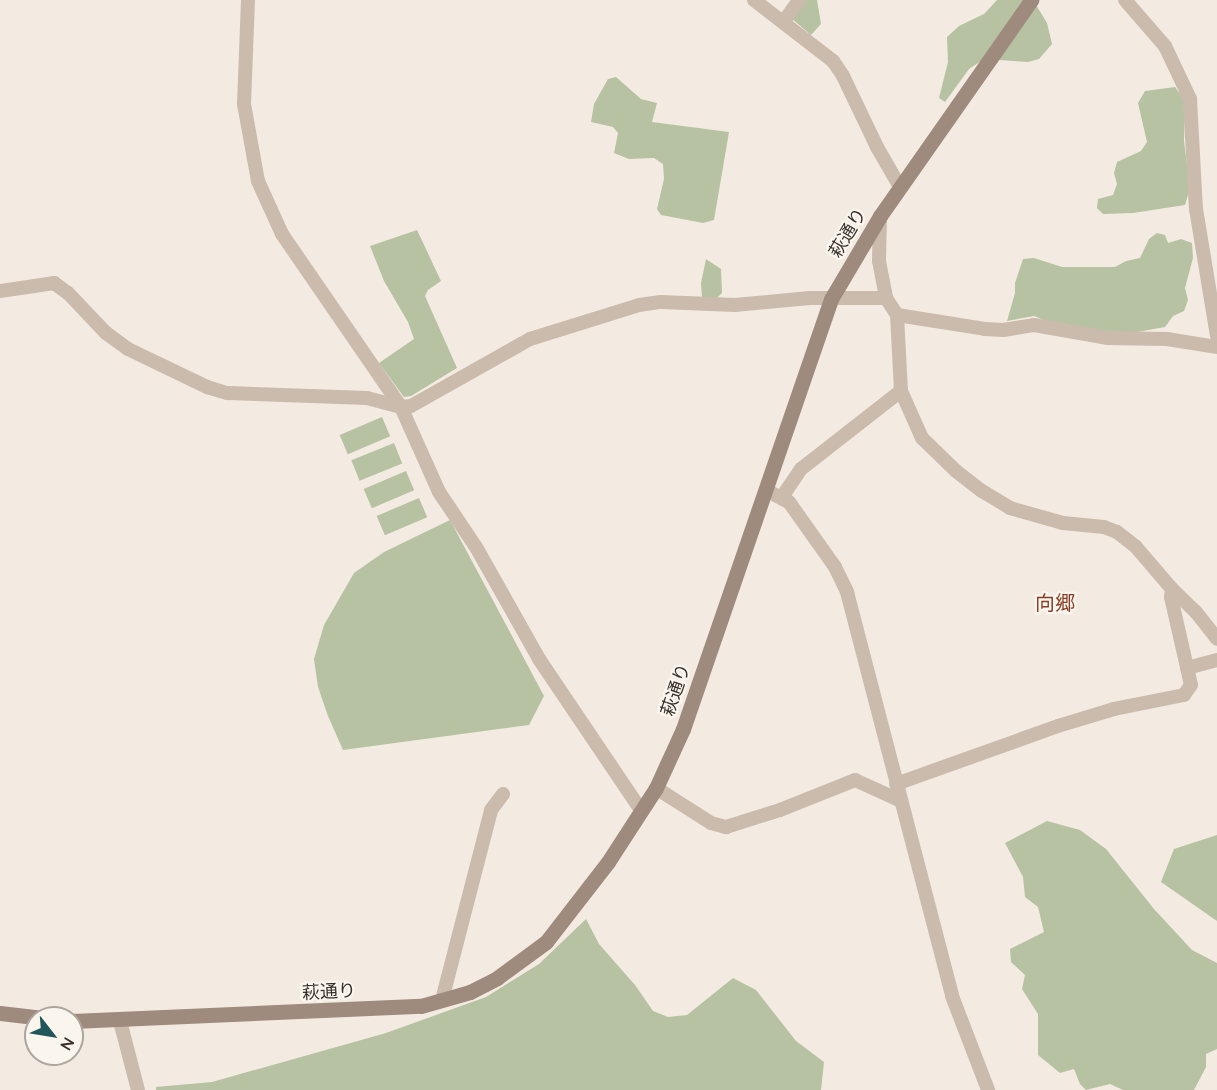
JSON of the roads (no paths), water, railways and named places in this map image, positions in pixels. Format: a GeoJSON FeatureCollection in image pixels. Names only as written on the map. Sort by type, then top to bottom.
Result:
{"type":"FeatureCollection","features":[{"type":"Feature","properties":{"kind":"street"},"geometry":{"type":"LineString","coordinates":[[248,0],[244,104],[258,181],[282,234],[401,406],[439,492],[476,547],[533,649],[641,810]]}},
{"type":"Feature","properties":{"kind":"street"},"geometry":{"type":"LineString","coordinates":[[754,0],[784,21],[832,61],[843,76],[877,147],[900,187]]}},
{"type":"Feature","properties":{"kind":"street"},"geometry":{"type":"LineString","coordinates":[[784,21],[799,0]]}},
{"type":"Feature","properties":{"kind":"street","name":"萩通り"},"geometry":{"type":"LineString","coordinates":[[84,1021],[400,1008],[470,992],[497,978],[546,942],[608,862],[656,788],[683,729],[831,299],[880,216],[1031,0]]}},
{"type":"Feature","properties":{"kind":"street"},"geometry":{"type":"LineString","coordinates":[[1125,0],[1165,46],[1190,99],[1196,209],[1217,336]]}},
{"type":"Feature","properties":{"kind":"street"},"geometry":{"type":"LineString","coordinates":[[880,216],[879,261],[886,298],[897,315],[901,392],[921,438],[982,492],[1028,515],[1063,523],[1104,527],[1117,532],[1136,547],[1172,589],[1196,612],[1217,639]]}},
{"type":"Feature","properties":{"kind":"street"},"geometry":{"type":"LineString","coordinates":[[0,291],[54,283],[68,293],[106,333],[128,349],[207,387],[228,393],[367,398],[401,406],[411,406],[530,339],[639,305],[661,302],[735,305],[886,298]]}},
{"type":"Feature","properties":{"kind":"street"},"geometry":{"type":"LineString","coordinates":[[897,315],[985,329],[1034,325],[1107,338],[1167,339],[1217,347]]}},
{"type":"Feature","properties":{"kind":"street"},"geometry":{"type":"LineString","coordinates":[[782,497],[801,469],[901,392]]}},
{"type":"Feature","properties":{"kind":"street"},"geometry":{"type":"LineString","coordinates":[[766,490],[789,502],[835,567],[847,592],[899,800],[952,996],[988,1090]]}},
{"type":"Feature","properties":{"kind":"street"},"geometry":{"type":"LineString","coordinates":[[896,783],[1058,726],[1114,709],[1184,695],[1191,685],[1171,597],[1172,589]]}},
{"type":"Feature","properties":{"kind":"street"},"geometry":{"type":"LineString","coordinates":[[1188,668],[1217,660]]}},
{"type":"Feature","properties":{"kind":"street"},"geometry":{"type":"LineString","coordinates":[[656,788],[711,823],[726,827],[780,810],[855,780],[899,800]]}},
{"type":"Feature","properties":{"kind":"street"},"geometry":{"type":"LineString","coordinates":[[442,1000],[491,810],[503,794]]}},
{"type":"Feature","properties":{"kind":"street"},"geometry":{"type":"LineString","coordinates":[[0,1013],[24,1016]]}},
{"type":"Feature","properties":{"kind":"street"},"geometry":{"type":"LineString","coordinates":[[120,1021],[138,1090]]}},
{"type":"Feature","properties":{"kind":"district","name":"向郷"},"geometry":{"type":"Point","coordinates":[1055,602]}}]}
